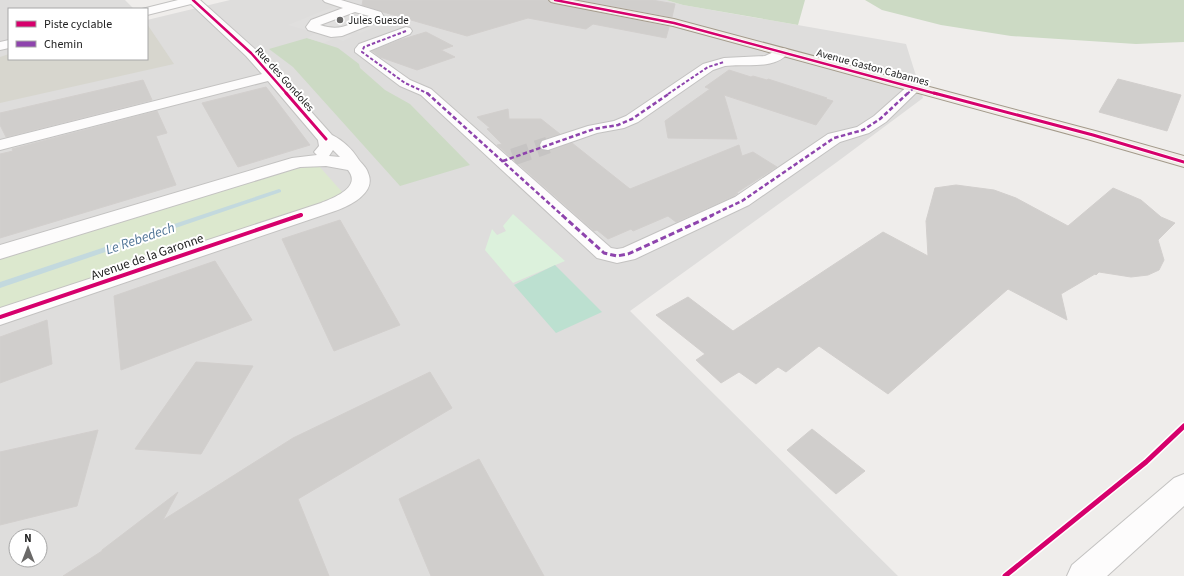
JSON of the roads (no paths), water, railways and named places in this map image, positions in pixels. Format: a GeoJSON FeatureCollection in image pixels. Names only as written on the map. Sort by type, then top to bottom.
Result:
{"type":"FeatureCollection","features":[{"type":"Feature","properties":{"kind":"main road","name":"Avenue Gaston Cabannes"},"geometry":{"type":"LineString","coordinates":[[555,0],[667,22],[1093,135],[1184,162]]}},
{"type":"Feature","properties":{"kind":"main road","name":"Avenue Gaston Cabannes"},"geometry":{"type":"LineString","coordinates":[[1040,122],[1184,169]]}},
{"type":"Feature","properties":{"kind":"street"},"geometry":{"type":"LineString","coordinates":[[148,11],[193,0]]}},
{"type":"Feature","properties":{"kind":"street","name":"Rue des Gondoles"},"geometry":{"type":"LineString","coordinates":[[193,0],[251,53],[326,139],[339,145],[354,166]]}},
{"type":"Feature","properties":{"kind":"street"},"geometry":{"type":"LineString","coordinates":[[329,0],[355,8]]}},
{"type":"Feature","properties":{"kind":"street"},"geometry":{"type":"LineString","coordinates":[[406,31],[364,48],[362,52],[405,83],[426,92],[508,159],[604,253],[616,256],[628,254],[742,201],[834,138],[863,130],[880,119],[915,87]]}},
{"type":"Feature","properties":{"kind":"street"},"geometry":{"type":"LineString","coordinates":[[548,145],[594,129],[618,125],[632,119],[708,67],[724,62],[766,60],[782,52]]}},
{"type":"Feature","properties":{"kind":"street","name":"Rue des Gondoles"},"geometry":{"type":"LineString","coordinates":[[0,145],[272,76]]}},
{"type":"Feature","properties":{"kind":"street"},"geometry":{"type":"LineString","coordinates":[[313,160],[320,156],[327,146],[326,139]]}},
{"type":"Feature","properties":{"kind":"street"},"geometry":{"type":"LineString","coordinates":[[0,252],[273,169],[313,160],[331,161],[354,166]]}},
{"type":"Feature","properties":{"kind":"street","name":"Avenue de la Garonne"},"geometry":{"type":"LineString","coordinates":[[0,317],[334,204],[351,196],[357,190],[360,182],[360,173],[354,166]]}},
{"type":"Feature","properties":{"kind":"street"},"geometry":{"type":"LineString","coordinates":[[1083,576],[1184,487]]}},
{"type":"Feature","properties":{"kind":"waterway","name":"Le Rebedech"},"geometry":{"type":"LineString","coordinates":[[0,285],[279,191]]}},
{"type":"Feature","properties":{"kind":"tunnel"},"geometry":{"type":"LineString","coordinates":[[513,157],[548,145]]}},
{"type":"Feature","properties":{"kind":"place","name":"Jules Guesde"},"geometry":{"type":"Point","coordinates":[340,20]}}]}
